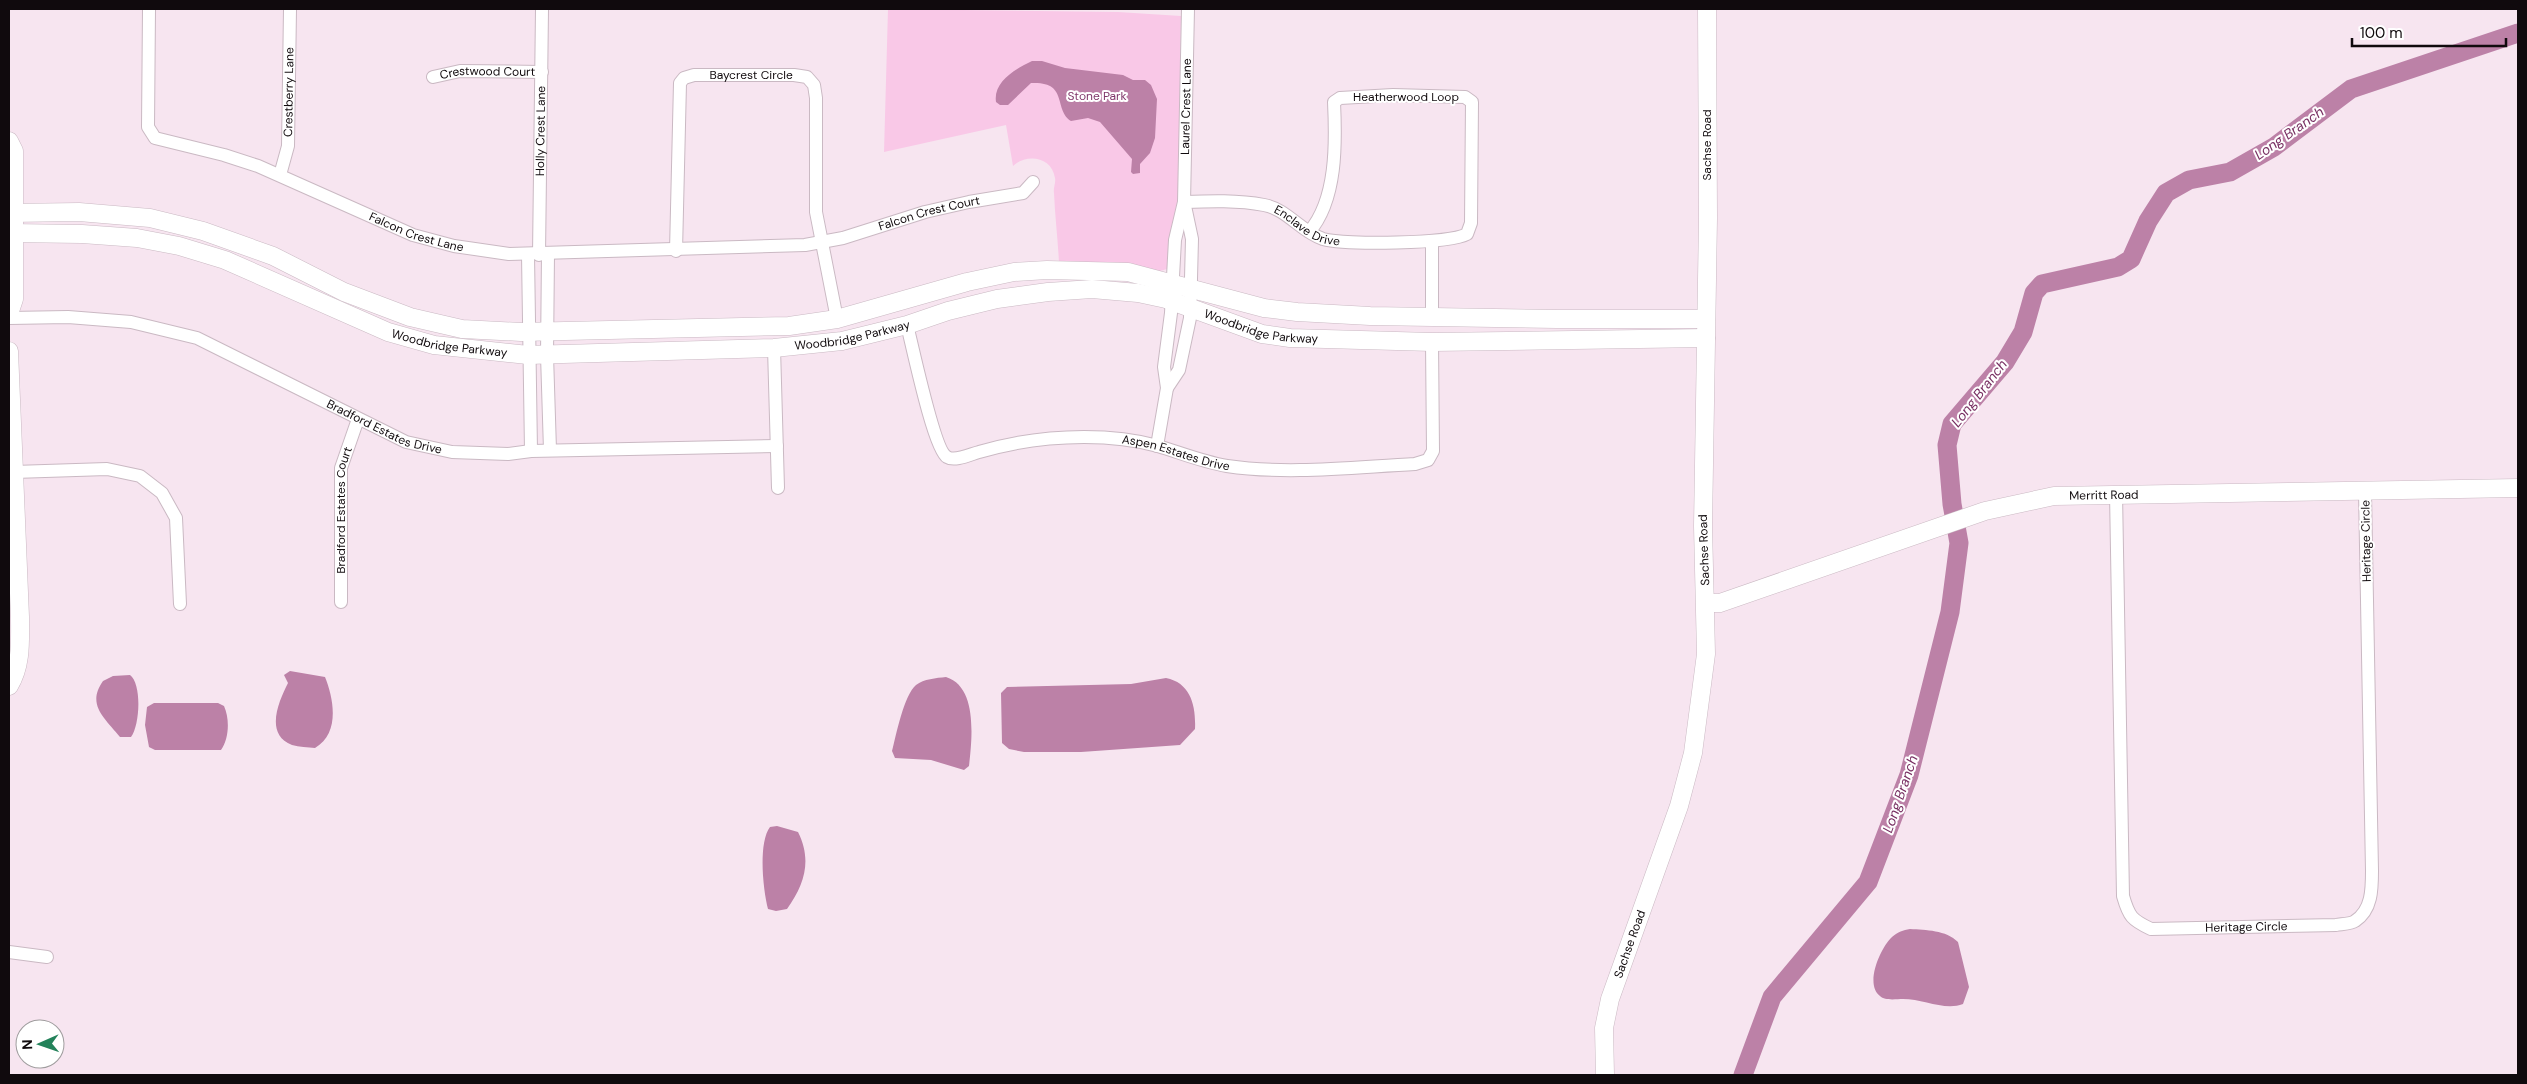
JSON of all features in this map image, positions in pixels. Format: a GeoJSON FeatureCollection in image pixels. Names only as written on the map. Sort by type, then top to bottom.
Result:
{"type":"FeatureCollection","features":[{"type":"Feature","properties":{"kind":"main road","name":"Sachse Road"},"geometry":{"type":"LineString","coordinates":[[1605,1075],[1604,1028],[1610,999],[1679,806],[1693,753],[1706,654],[1703,526],[1706,338],[1707,9]]}},
{"type":"Feature","properties":{"kind":"main road"},"geometry":{"type":"LineString","coordinates":[[9,141],[14,152],[12,212],[14,299],[9,314]]}},
{"type":"Feature","properties":{"kind":"main road","name":"Woodbridge Parkway"},"geometry":{"type":"LineString","coordinates":[[12,212],[79,212],[150,218],[203,231],[273,256],[344,292],[410,317],[462,328],[527,333],[789,326],[837,319],[967,282],[1014,272],[1047,270],[1128,272],[1173,282],[1264,308],[1298,312],[1557,319],[1706,318]]}},
{"type":"Feature","properties":{"kind":"main road","name":"Woodbridge Parkway"},"geometry":{"type":"LineString","coordinates":[[12,233],[137,238],[180,246],[224,260],[388,332],[434,345],[528,355],[774,348],[842,342],[968,306],[1048,292],[1092,289],[1138,293],[1172,301],[1262,334],[1334,341],[1432,342],[1706,338]]}},
{"type":"Feature","properties":{"kind":"main road"},"geometry":{"type":"LineString","coordinates":[[9,351],[14,472],[15,617],[19,657],[14,677],[9,686]]}},
{"type":"Feature","properties":{"kind":"main road","name":"Merritt Road"},"geometry":{"type":"LineString","coordinates":[[1706,603],[1720,602],[1985,511],[2054,496],[2116,493],[2365,492],[2518,488]]}},
{"type":"Feature","properties":{"kind":"street","name":"Falcon Crest Lane"},"geometry":{"type":"LineString","coordinates":[[150,9],[148,126],[152,135],[159,140],[224,155],[280,175],[414,235],[472,250],[538,255],[789,247],[822,242]]}},
{"type":"Feature","properties":{"kind":"street","name":"Crestberry Lane"},"geometry":{"type":"LineString","coordinates":[[280,175],[288,146],[290,9]]}},
{"type":"Feature","properties":{"kind":"street","name":"Holly Crest Lane"},"geometry":{"type":"LineString","coordinates":[[531,451],[527,333],[538,255],[542,9]]}},
{"type":"Feature","properties":{"kind":"street","name":"Laurel Crest Lane"},"geometry":{"type":"LineString","coordinates":[[1167,388],[1164,366],[1172,301],[1175,240],[1184,202],[1188,9]]}},
{"type":"Feature","properties":{"kind":"street","name":"Crestwood Court"},"geometry":{"type":"LineString","coordinates":[[432,77],[460,71],[542,72]]}},
{"type":"Feature","properties":{"kind":"street","name":"Baycrest Circle"},"geometry":{"type":"LineString","coordinates":[[676,251],[678,89],[684,78],[694,75],[802,75],[811,80],[816,98],[815,206],[837,319]]}},
{"type":"Feature","properties":{"kind":"street","name":"Heatherwood Loop"},"geometry":{"type":"LineString","coordinates":[[1309,232],[1320,220],[1326,206],[1334,150],[1334,102],[1340,98],[1352,96],[1465,97],[1472,102],[1474,112],[1471,223],[1468,234],[1459,238],[1432,242]]}},
{"type":"Feature","properties":{"kind":"street","name":"Falcon Crest Court"},"geometry":{"type":"LineString","coordinates":[[822,242],[843,238],[925,212],[1022,193],[1032,182]]}},
{"type":"Feature","properties":{"kind":"street","name":"Enclave Drive"},"geometry":{"type":"LineString","coordinates":[[1184,202],[1211,201],[1264,205],[1277,209],[1296,225],[1323,239],[1340,241],[1432,242]]}},
{"type":"Feature","properties":{"kind":"street","name":"Laurel Crest Lane"},"geometry":{"type":"LineString","coordinates":[[1167,388],[1179,370],[1190,308],[1192,239],[1184,202]]}},
{"type":"Feature","properties":{"kind":"street"},"geometry":{"type":"LineString","coordinates":[[1432,242],[1432,316]]}},
{"type":"Feature","properties":{"kind":"street","name":"Holly Crest Lane"},"geometry":{"type":"LineString","coordinates":[[538,255],[548,332],[550,450]]}},
{"type":"Feature","properties":{"kind":"street","name":"Bradford Estates Drive"},"geometry":{"type":"LineString","coordinates":[[9,318],[68,317],[131,322],[197,338],[406,442],[452,452],[508,454],[550,450],[777,446]]}},
{"type":"Feature","properties":{"kind":"street","name":"Aspen Estates Drive"},"geometry":{"type":"LineString","coordinates":[[907,324],[935,436],[943,454],[948,458],[958,458],[995,447],[1060,437],[1086,437],[1157,446],[1195,459],[1247,469],[1270,470],[1423,463],[1428,460],[1433,451],[1432,342]]}},
{"type":"Feature","properties":{"kind":"street"},"geometry":{"type":"LineString","coordinates":[[774,348],[778,488]]}},
{"type":"Feature","properties":{"kind":"street"},"geometry":{"type":"LineString","coordinates":[[1157,446],[1167,388]]}},
{"type":"Feature","properties":{"kind":"street","name":"Bradford Estates Court"},"geometry":{"type":"LineString","coordinates":[[341,602],[341,468],[358,419]]}},
{"type":"Feature","properties":{"kind":"street"},"geometry":{"type":"LineString","coordinates":[[14,472],[107,469],[140,476],[162,493],[176,518],[180,604]]}},
{"type":"Feature","properties":{"kind":"street","name":"Heritage Circle"},"geometry":{"type":"LineString","coordinates":[[2116,493],[2123,896],[2128,912],[2134,921],[2152,929],[2336,925],[2354,922],[2366,910],[2372,895],[2372,871],[2365,492]]}},
{"type":"Feature","properties":{"kind":"street"},"geometry":{"type":"LineString","coordinates":[[9,952],[47,957]]}},
{"type":"Feature","properties":{"kind":"green space","name":"Stone Park"},"geometry":{"type":"Polygon","coordinates":[[[888,9],[1118,12],[1181,16],[1178,208],[1167,269],[1160,271],[1059,263],[1053,171],[1049,165],[1038,159],[1025,159],[1013,166],[1006,125],[884,152],[888,9]]]}},
{"type":"Feature","properties":{"kind":"shaded area"},"geometry":{"type":"Polygon","coordinates":[[[1032,61],[1042,61],[1065,68],[1123,75],[1133,80],[1145,80],[1151,85],[1157,99],[1155,138],[1150,153],[1140,164],[1140,173],[1133,174],[1131,172],[1132,159],[1100,122],[1088,118],[1071,121],[1062,110],[1056,91],[1051,86],[1031,83],[1008,105],[1000,105],[996,102],[998,88],[1006,77],[1032,61]]]}},
{"type":"Feature","properties":{"kind":"shaded area"},"geometry":{"type":"Polygon","coordinates":[[[290,671],[325,677],[331,695],[332,725],[323,742],[315,748],[292,745],[283,740],[278,733],[276,717],[288,683],[284,675],[290,671]]]}},
{"type":"Feature","properties":{"kind":"shaded area"},"geometry":{"type":"Polygon","coordinates":[[[130,675],[134,680],[138,695],[138,714],[131,737],[120,737],[100,711],[96,697],[103,681],[113,676],[130,675]]]}},
{"type":"Feature","properties":{"kind":"shaded area"},"geometry":{"type":"Polygon","coordinates":[[[946,677],[964,691],[968,702],[971,715],[969,766],[964,770],[931,760],[895,758],[892,751],[896,735],[904,706],[912,690],[923,681],[946,677]]]}},
{"type":"Feature","properties":{"kind":"shaded area"},"geometry":{"type":"Polygon","coordinates":[[[1166,678],[1181,685],[1186,690],[1193,704],[1195,729],[1180,745],[1081,752],[1024,752],[1009,749],[1002,743],[1001,693],[1007,687],[1131,684],[1166,678]]]}},
{"type":"Feature","properties":{"kind":"shaded area"},"geometry":{"type":"Polygon","coordinates":[[[154,703],[218,703],[224,706],[228,729],[226,740],[221,750],[155,750],[149,747],[145,725],[147,707],[154,703]]]}},
{"type":"Feature","properties":{"kind":"shaded area"},"geometry":{"type":"Polygon","coordinates":[[[777,826],[798,832],[805,852],[805,872],[798,890],[787,909],[776,911],[768,909],[763,855],[766,834],[770,827],[777,826]]]}},
{"type":"Feature","properties":{"kind":"shaded area"},"geometry":{"type":"Polygon","coordinates":[[[1910,929],[1942,933],[1958,942],[1969,987],[1963,1004],[1949,1006],[1903,999],[1888,999],[1882,998],[1875,990],[1874,975],[1883,949],[1894,935],[1910,929]]]}},
{"type":"Feature","properties":{"kind":"waterway","name":"Long Branch"},"geometry":{"type":"LineString","coordinates":[[1743,1075],[1772,997],[1868,882],[1909,775],[1950,612],[1959,543],[1952,504],[1947,445],[1952,424],[2005,362],[2023,332],[2034,293],[2042,284],[2118,267],[2131,259],[2148,221],[2166,193],[2189,180],[2230,172],[2274,147],[2351,89],[2518,33]]}}]}
